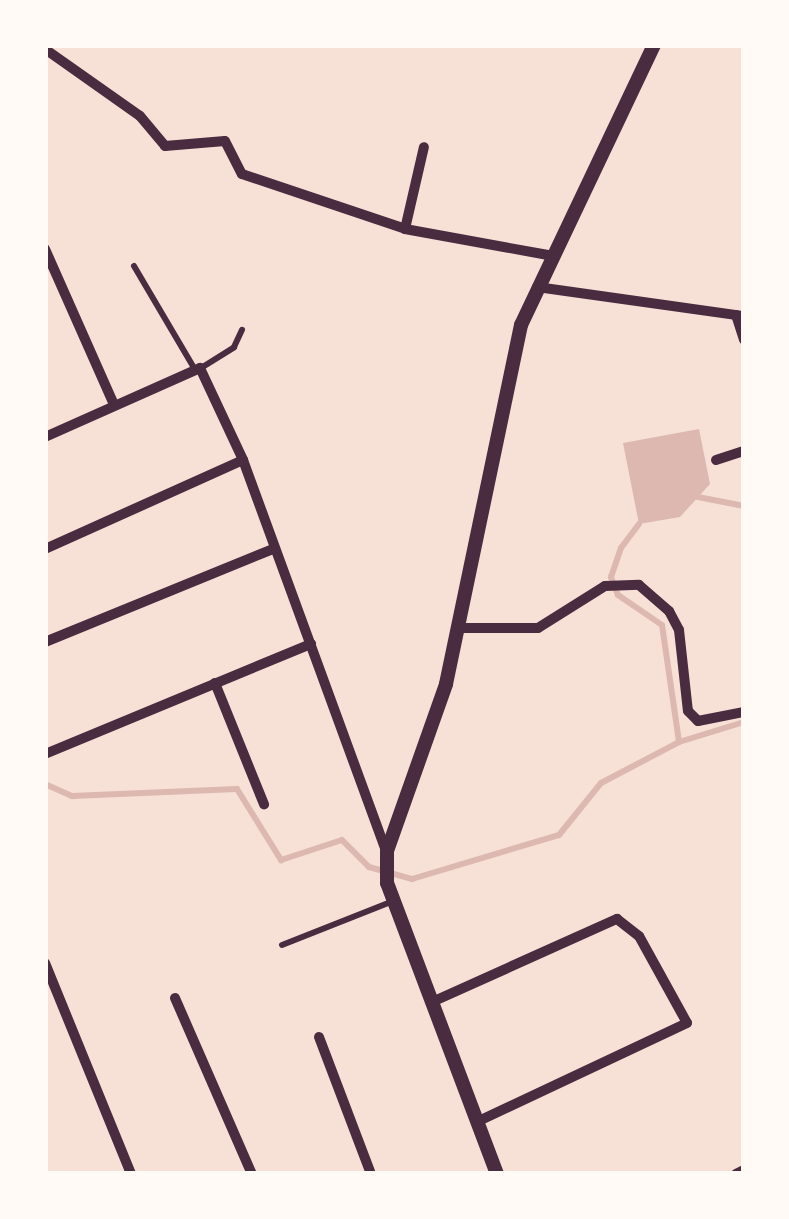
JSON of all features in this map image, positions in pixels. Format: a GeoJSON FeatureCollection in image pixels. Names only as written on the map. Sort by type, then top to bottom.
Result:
{"type":"FeatureCollection","features":[{"type":"Feature","properties":{"kind":"street"},"geometry":{"type":"LineString","coordinates":[[386,855],[459,628],[507,375],[538,287],[654,45]]}},
{"type":"Feature","properties":{"kind":"street"},"geometry":{"type":"LineString","coordinates":[[45,49],[140,116],[166,146],[225,140],[242,174],[405,229],[554,256]]}},
{"type":"Feature","properties":{"kind":"street"},"geometry":{"type":"LineString","coordinates":[[405,229],[424,147]]}},
{"type":"Feature","properties":{"kind":"street"},"geometry":{"type":"LineString","coordinates":[[45,248],[114,406]]}},
{"type":"Feature","properties":{"kind":"street"},"geometry":{"type":"LineString","coordinates":[[538,287],[740,315],[744,340]]}},
{"type":"Feature","properties":{"kind":"street"},"geometry":{"type":"LineString","coordinates":[[45,437],[196,367],[244,460],[386,855],[387,882],[497,1174]]}},
{"type":"Feature","properties":{"kind":"street"},"geometry":{"type":"LineString","coordinates":[[716,460],[744,451]]}},
{"type":"Feature","properties":{"kind":"street"},"geometry":{"type":"LineString","coordinates":[[45,549],[244,460]]}},
{"type":"Feature","properties":{"kind":"street"},"geometry":{"type":"LineString","coordinates":[[45,642],[273,549]]}},
{"type":"Feature","properties":{"kind":"street"},"geometry":{"type":"LineString","coordinates":[[459,628],[538,628],[605,586],[625,582],[639,585],[669,610],[679,630],[688,711],[698,721],[744,712]]}},
{"type":"Feature","properties":{"kind":"street"},"geometry":{"type":"LineString","coordinates":[[45,754],[312,644]]}},
{"type":"Feature","properties":{"kind":"street"},"geometry":{"type":"LineString","coordinates":[[215,684],[264,804]]}},
{"type":"Feature","properties":{"kind":"street"},"geometry":{"type":"LineString","coordinates":[[432,1002],[617,919],[639,936],[687,1023],[477,1122]]}},
{"type":"Feature","properties":{"kind":"street"},"geometry":{"type":"LineString","coordinates":[[45,963],[131,1174]]}},
{"type":"Feature","properties":{"kind":"street"},"geometry":{"type":"LineString","coordinates":[[175,998],[252,1174]]}},
{"type":"Feature","properties":{"kind":"street"},"geometry":{"type":"LineString","coordinates":[[320,1037],[371,1174]]}},
{"type":"Feature","properties":{"kind":"street"},"geometry":{"type":"LineString","coordinates":[[736,1174],[744,1170]]}},
{"type":"Feature","properties":{"kind":"lane"},"geometry":{"type":"LineString","coordinates":[[134,266],[196,367],[234,348],[242,330]]}},
{"type":"Feature","properties":{"kind":"lane"},"geometry":{"type":"LineString","coordinates":[[282,945],[394,901]]}},
{"type":"Feature","properties":{"kind":"shaded area"},"geometry":{"type":"Polygon","coordinates":[[[699,429],[710,484],[680,517],[639,524],[623,443],[699,429]]]}},
{"type":"Feature","properties":{"kind":"waterway"},"geometry":{"type":"LineString","coordinates":[[698,497],[744,506]]}},
{"type":"Feature","properties":{"kind":"waterway"},"geometry":{"type":"LineString","coordinates":[[639,524],[621,548],[611,577],[618,595],[662,625],[679,742]]}},
{"type":"Feature","properties":{"kind":"waterway"},"geometry":{"type":"LineString","coordinates":[[45,784],[72,796],[237,789],[281,860],[342,840],[369,867],[412,879],[559,835],[601,783],[679,742],[744,722]]}}]}
